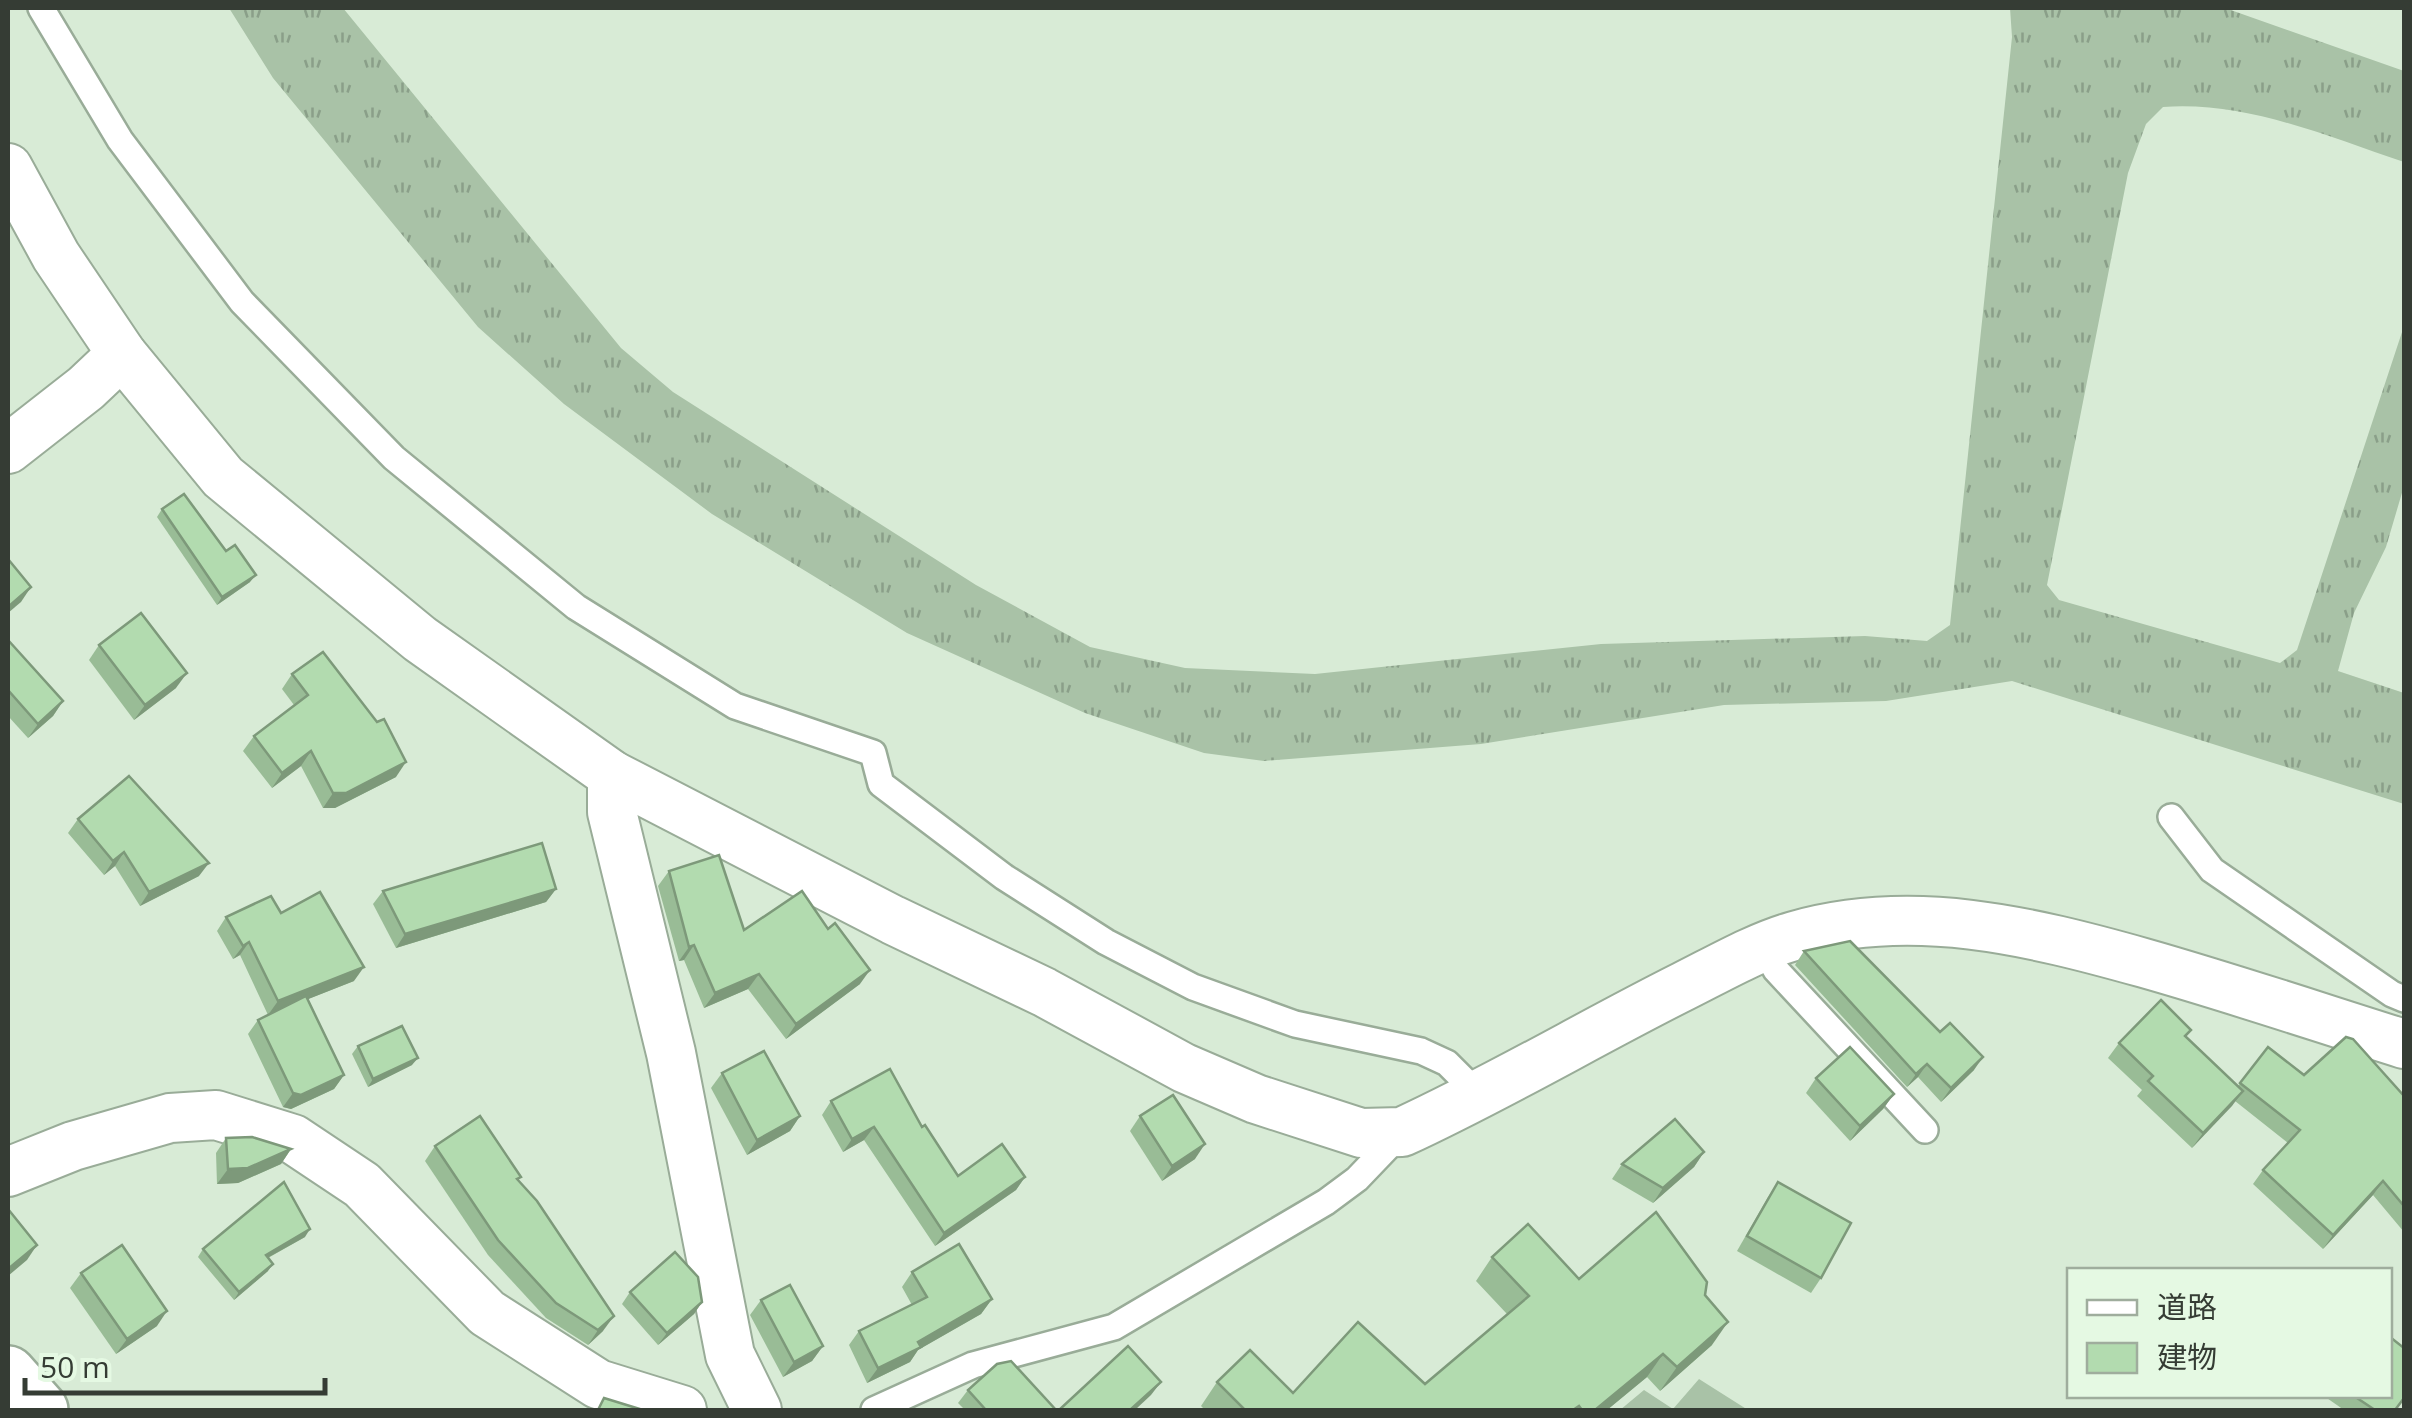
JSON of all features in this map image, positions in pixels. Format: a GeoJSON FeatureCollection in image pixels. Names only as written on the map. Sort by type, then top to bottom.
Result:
{"type":"FeatureCollection","features":[{"type":"Feature","properties":{"kind":"street"},"geometry":{"type":"LineString","coordinates":[[8,168],[56,256],[122,354],[223,477],[420,640],[612,776],[892,920],[1044,992],[1184,1068],[1256,1099],[1361,1133],[1402,1132],[1763,947],[1836,927],[1903,920],[1951,921],[2088,947],[2404,1044]]}},
{"type":"Feature","properties":{"kind":"street"},"geometry":{"type":"LineString","coordinates":[[8,449],[86,388],[122,354]]}},
{"type":"Feature","properties":{"kind":"street"},"geometry":{"type":"LineString","coordinates":[[612,776],[612,812],[671,1053],[730,1355],[757,1410]]}},
{"type":"Feature","properties":{"kind":"street"},"geometry":{"type":"LineString","coordinates":[[8,1172],[73,1146],[170,1118],[216,1115],[294,1140],[362,1186],[487,1312],[598,1384],[682,1410]]}},
{"type":"Feature","properties":{"kind":"street"},"geometry":{"type":"LineString","coordinates":[[8,1374],[40,1410]]}},
{"type":"Feature","properties":{"kind":"lane"},"geometry":{"type":"LineString","coordinates":[[41,8],[120,140],[242,302],[394,458],[576,608],[735,706],[874,754],[881,784],[1004,876],[1106,942],[1192,986],[1296,1024],[1421,1051],[1447,1063],[1478,1094]]}},
{"type":"Feature","properties":{"kind":"lane"},"geometry":{"type":"LineString","coordinates":[[2171,817],[2212,870],[2404,999]]}},
{"type":"Feature","properties":{"kind":"lane"},"geometry":{"type":"LineString","coordinates":[[1763,947],[1776,970],[1925,1130]]}},
{"type":"Feature","properties":{"kind":"lane"},"geometry":{"type":"LineString","coordinates":[[874,1410],[973,1365],[1114,1327],[1326,1202],[1402,1132]]}},
{"type":"Feature","properties":{"kind":"green space"},"geometry":{"type":"Polygon","coordinates":[[[229,8],[343,8],[621,348],[673,392],[976,585],[1090,647],[1185,668],[1315,674],[1601,644],[1865,636],[1927,641],[1950,625],[2012,37],[2010,8],[2225,8],[2404,71],[2404,162],[2286,122],[2225,109],[2163,107],[2146,124],[2128,173],[2047,585],[2059,600],[2280,663],[2297,650],[2404,326],[2404,486],[2386,547],[2354,613],[2338,671],[2404,693],[2404,804],[2012,681],[1886,701],[1724,705],[1481,744],[1264,761],[1204,753],[1085,713],[907,633],[712,514],[564,404],[478,327],[273,78],[229,8]]]}},
{"type":"Feature","properties":{"kind":"green space"},"geometry":{"type":"Polygon","coordinates":[[[1699,1379],[1748,1410],[1620,1410],[1644,1390],[1673,1409],[1699,1379]]]}},
{"type":"Feature","properties":{"kind":"building"},"geometry":{"type":"Polygon","coordinates":[[[184,494],[226,551],[235,545],[256,575],[222,597],[162,509],[184,494]]]}},
{"type":"Feature","properties":{"kind":"building"},"geometry":{"type":"Polygon","coordinates":[[[8,559],[31,587],[8,607],[8,559]]]}},
{"type":"Feature","properties":{"kind":"building"},"geometry":{"type":"Polygon","coordinates":[[[141,613],[187,673],[145,705],[99,645],[141,613]]]}},
{"type":"Feature","properties":{"kind":"building"},"geometry":{"type":"Polygon","coordinates":[[[8,640],[63,701],[38,724],[8,690],[8,640]]]}},
{"type":"Feature","properties":{"kind":"building"},"geometry":{"type":"Polygon","coordinates":[[[323,652],[377,722],[384,719],[406,762],[346,793],[333,793],[311,751],[282,773],[254,736],[308,695],[292,674],[323,652]]]}},
{"type":"Feature","properties":{"kind":"building"},"geometry":{"type":"Polygon","coordinates":[[[129,776],[209,863],[149,892],[124,852],[113,861],[78,819],[129,776]]]}},
{"type":"Feature","properties":{"kind":"building"},"geometry":{"type":"Polygon","coordinates":[[[542,843],[556,889],[405,934],[383,891],[542,843]]]}},
{"type":"Feature","properties":{"kind":"building"},"geometry":{"type":"Polygon","coordinates":[[[719,855],[744,930],[802,891],[828,929],[835,923],[870,970],[796,1024],[759,974],[715,993],[694,945],[689,947],[669,871],[719,855]]]}},
{"type":"Feature","properties":{"kind":"building"},"geometry":{"type":"Polygon","coordinates":[[[320,892],[364,967],[278,1001],[249,942],[243,946],[226,917],[271,896],[281,913],[320,892]]]}},
{"type":"Feature","properties":{"kind":"building"},"geometry":{"type":"Polygon","coordinates":[[[1850,941],[1940,1032],[1950,1023],[1983,1057],[1951,1088],[1927,1064],[1916,1074],[1804,951],[1850,941]]]}},
{"type":"Feature","properties":{"kind":"building"},"geometry":{"type":"Polygon","coordinates":[[[306,996],[344,1075],[301,1095],[293,1093],[258,1020],[306,996]]]}},
{"type":"Feature","properties":{"kind":"building"},"geometry":{"type":"Polygon","coordinates":[[[2161,1000],[2191,1030],[2185,1036],[2243,1091],[2203,1133],[2148,1081],[2153,1076],[2119,1043],[2161,1000]]]}},
{"type":"Feature","properties":{"kind":"building"},"geometry":{"type":"Polygon","coordinates":[[[402,1026],[418,1058],[373,1079],[358,1046],[402,1026]]]}},
{"type":"Feature","properties":{"kind":"building"},"geometry":{"type":"Polygon","coordinates":[[[2346,1037],[2353,1039],[2404,1096],[2404,1206],[2383,1181],[2333,1235],[2263,1170],[2300,1130],[2240,1083],[2268,1047],[2304,1075],[2346,1037]]]}},
{"type":"Feature","properties":{"kind":"building"},"geometry":{"type":"Polygon","coordinates":[[[1850,1047],[1894,1094],[1860,1126],[1816,1078],[1850,1047]]]}},
{"type":"Feature","properties":{"kind":"building"},"geometry":{"type":"Polygon","coordinates":[[[764,1051],[800,1116],[757,1140],[722,1073],[764,1051]]]}},
{"type":"Feature","properties":{"kind":"building"},"geometry":{"type":"Polygon","coordinates":[[[890,1069],[922,1127],[925,1125],[958,1176],[1002,1144],[1025,1177],[944,1233],[874,1127],[852,1139],[831,1101],[890,1069]]]}},
{"type":"Feature","properties":{"kind":"building"},"geometry":{"type":"Polygon","coordinates":[[[1173,1095],[1205,1144],[1172,1166],[1140,1116],[1173,1095]]]}},
{"type":"Feature","properties":{"kind":"building"},"geometry":{"type":"Polygon","coordinates":[[[480,1116],[521,1177],[517,1179],[537,1201],[614,1316],[598,1330],[556,1303],[498,1240],[435,1146],[480,1116]]]}},
{"type":"Feature","properties":{"kind":"building"},"geometry":{"type":"Polygon","coordinates":[[[1675,1119],[1704,1152],[1663,1188],[1622,1164],[1675,1119]]]}},
{"type":"Feature","properties":{"kind":"building"},"geometry":{"type":"Polygon","coordinates":[[[252,1137],[291,1149],[248,1168],[228,1169],[226,1138],[252,1137]]]}},
{"type":"Feature","properties":{"kind":"building"},"geometry":{"type":"Polygon","coordinates":[[[284,1182],[310,1229],[266,1255],[273,1264],[239,1292],[203,1249],[284,1182]]]}},
{"type":"Feature","properties":{"kind":"building"},"geometry":{"type":"Polygon","coordinates":[[[1778,1182],[1851,1223],[1821,1278],[1747,1236],[1778,1182]]]}},
{"type":"Feature","properties":{"kind":"building"},"geometry":{"type":"Polygon","coordinates":[[[8,1209],[37,1245],[8,1269],[8,1209]]]}},
{"type":"Feature","properties":{"kind":"building"},"geometry":{"type":"Polygon","coordinates":[[[1656,1212],[1707,1282],[1705,1295],[1728,1322],[1677,1367],[1663,1354],[1595,1410],[1582,1410],[1579,1406],[1573,1410],[1245,1410],[1217,1382],[1250,1350],[1293,1393],[1358,1322],[1425,1384],[1529,1296],[1492,1257],[1528,1224],[1579,1279],[1656,1212]]]}},
{"type":"Feature","properties":{"kind":"building"},"geometry":{"type":"Polygon","coordinates":[[[959,1244],[992,1299],[918,1342],[921,1347],[878,1368],[859,1331],[927,1297],[912,1272],[959,1244]]]}},
{"type":"Feature","properties":{"kind":"building"},"geometry":{"type":"Polygon","coordinates":[[[122,1245],[167,1311],[127,1339],[81,1273],[122,1245]]]}},
{"type":"Feature","properties":{"kind":"building"},"geometry":{"type":"Polygon","coordinates":[[[675,1252],[698,1277],[702,1302],[667,1333],[630,1292],[675,1252]]]}},
{"type":"Feature","properties":{"kind":"building"},"geometry":{"type":"Polygon","coordinates":[[[790,1285],[823,1346],[794,1362],[761,1300],[790,1285]]]}},
{"type":"Feature","properties":{"kind":"building"},"geometry":{"type":"Polygon","coordinates":[[[2392,1339],[2404,1348],[2404,1398],[2395,1410],[2375,1410],[2357,1398],[2392,1398],[2392,1339]]]}},
{"type":"Feature","properties":{"kind":"building"},"geometry":{"type":"Polygon","coordinates":[[[1128,1346],[1161,1382],[1130,1410],[1059,1410],[1128,1346]]]}},
{"type":"Feature","properties":{"kind":"building"},"geometry":{"type":"Polygon","coordinates":[[[1011,1361],[1056,1410],[986,1410],[968,1390],[997,1364],[1011,1361]]]}},
{"type":"Feature","properties":{"kind":"building"},"geometry":{"type":"Polygon","coordinates":[[[604,1398],[643,1410],[598,1410],[604,1398]]]}}]}
